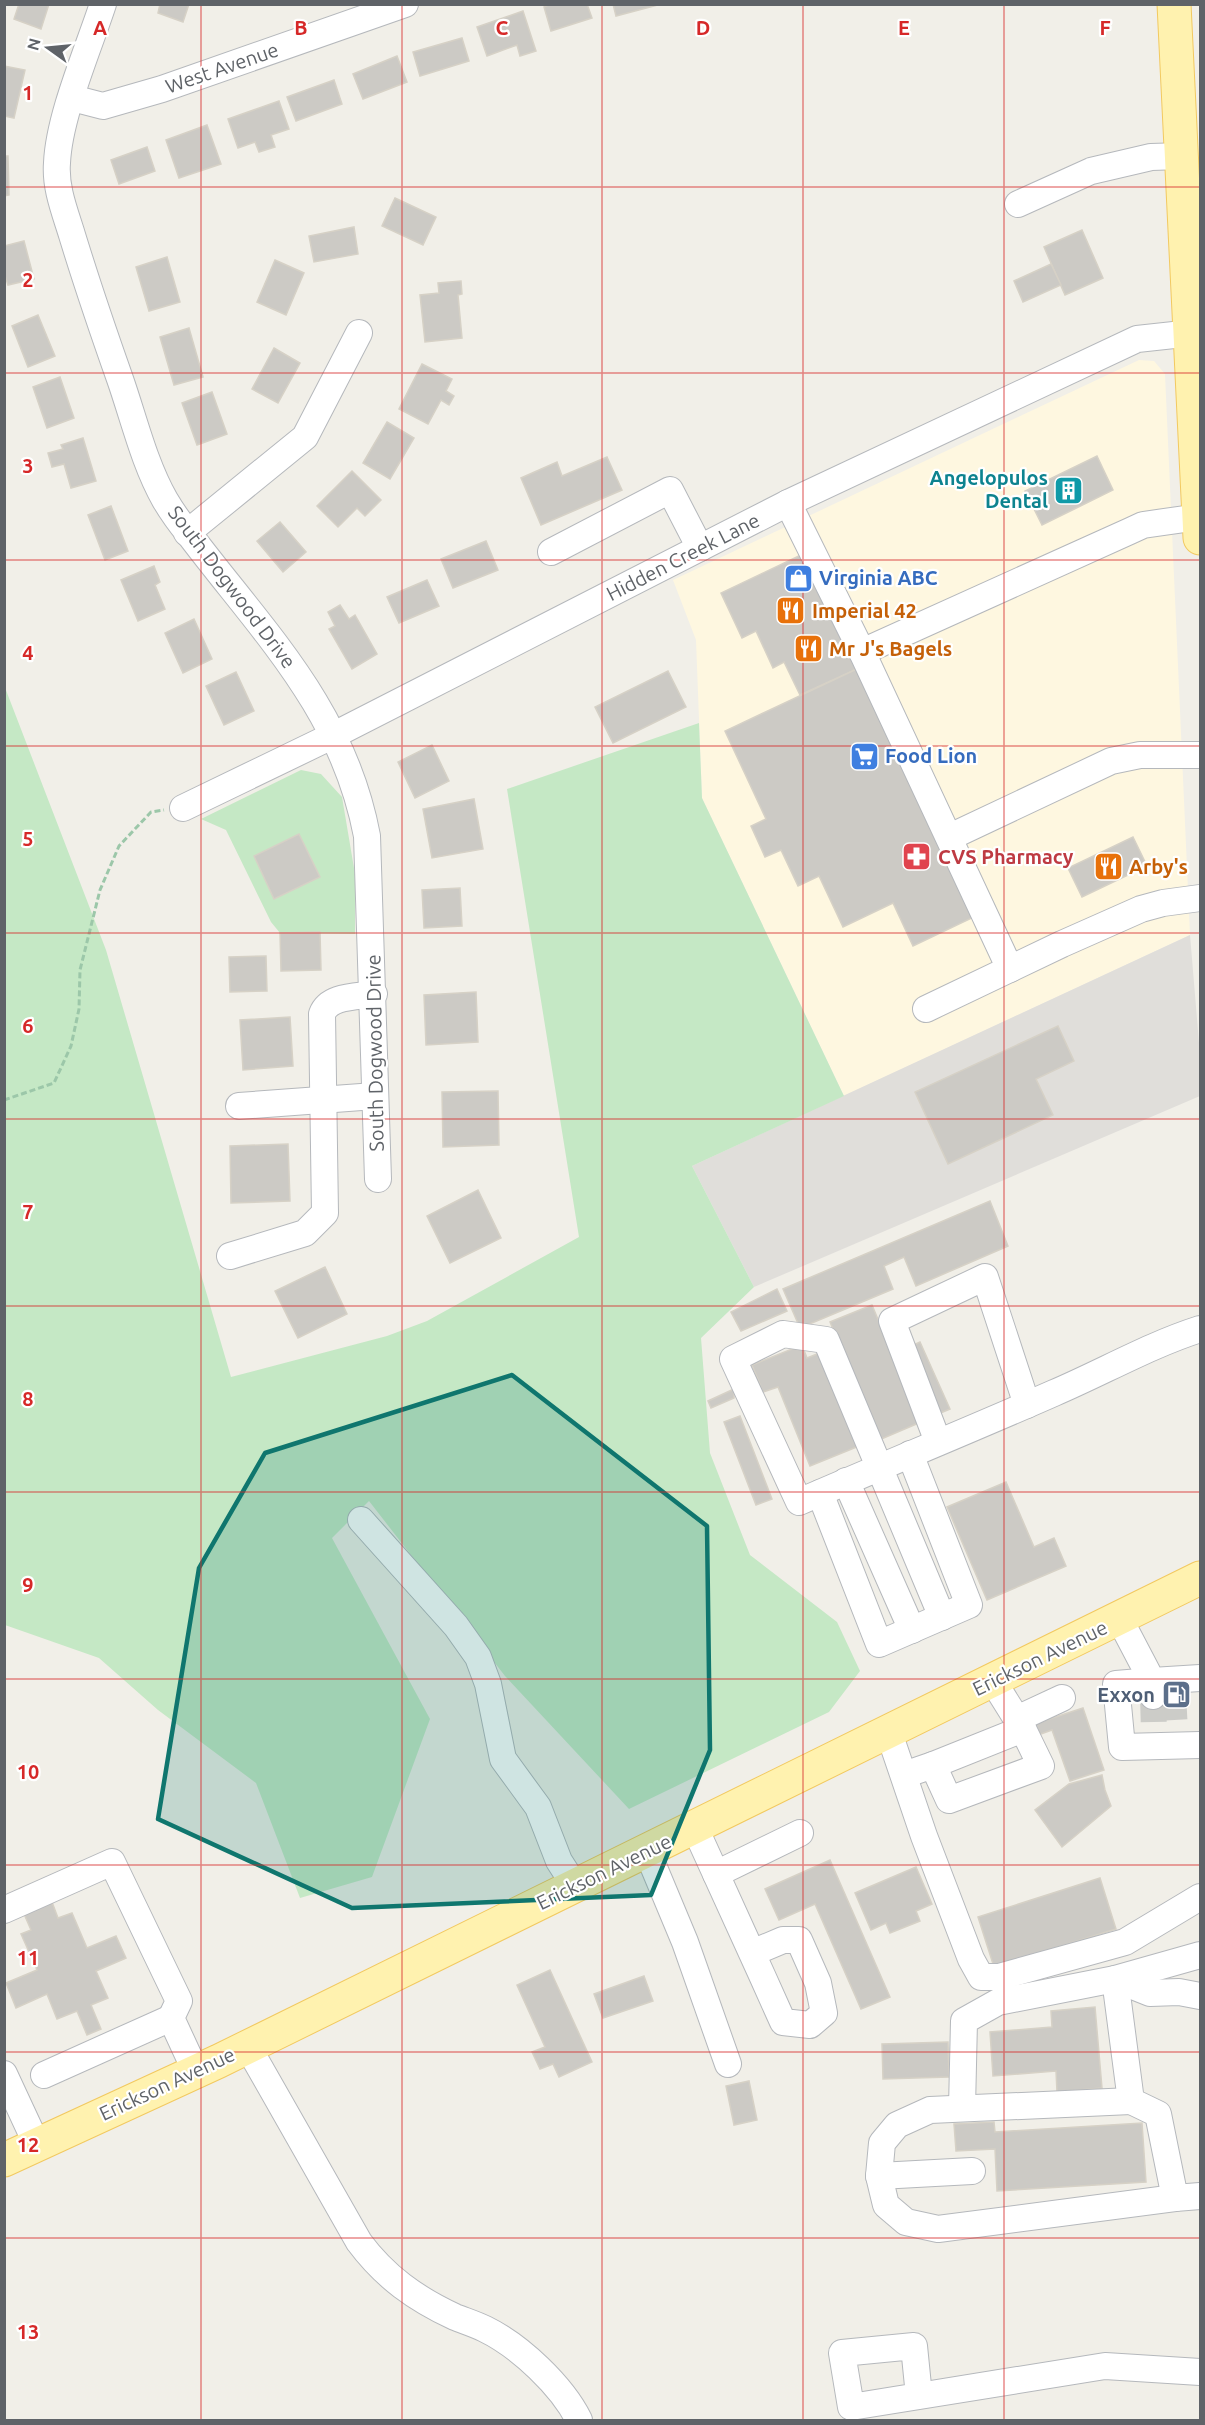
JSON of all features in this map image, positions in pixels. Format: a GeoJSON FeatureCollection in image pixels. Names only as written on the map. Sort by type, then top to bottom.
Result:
{"type":"FeatureCollection","features":[{"type":"Feature","properties":{"kind":"main road"},"geometry":{"type":"LineString","coordinates":[[1173,4],[1192,335],[1200,527]]}},
{"type":"Feature","properties":{"kind":"main road","name":"Erickson Avenue"},"geometry":{"type":"LineString","coordinates":[[4,2160],[248,2047],[890,1733],[1200,1578]]}},
{"type":"Feature","properties":{"kind":"street","name":"South Dogwood Drive"},"geometry":{"type":"LineString","coordinates":[[103,4],[60,140],[57,164],[58,186],[86,281],[150,467],[165,499],[187,532],[296,670],[334,735],[356,792],[368,836],[378,1179]]}},
{"type":"Feature","properties":{"kind":"street","name":"West Avenue"},"geometry":{"type":"LineString","coordinates":[[72,98],[103,106],[162,89],[405,4]]}},
{"type":"Feature","properties":{"kind":"street"},"geometry":{"type":"LineString","coordinates":[[1018,204],[1091,171],[1150,158],[1182,156]]}},
{"type":"Feature","properties":{"kind":"street"},"geometry":{"type":"LineString","coordinates":[[187,532],[304,437],[359,333]]}},
{"type":"Feature","properties":{"kind":"street","name":"Hidden Creek Lane"},"geometry":{"type":"LineString","coordinates":[[183,808],[334,735],[788,503],[1137,339],[1192,335]]}},
{"type":"Feature","properties":{"kind":"street"},"geometry":{"type":"LineString","coordinates":[[551,552],[670,490],[700,548]]}},
{"type":"Feature","properties":{"kind":"street"},"geometry":{"type":"LineString","coordinates":[[788,503],[862,652],[1010,969]]}},
{"type":"Feature","properties":{"kind":"street"},"geometry":{"type":"LineString","coordinates":[[862,652],[1143,525],[1200,527]]}},
{"type":"Feature","properties":{"kind":"street"},"geometry":{"type":"LineString","coordinates":[[950,837],[1111,761],[1140,755],[1200,756]]}},
{"type":"Feature","properties":{"kind":"street"},"geometry":{"type":"LineString","coordinates":[[926,1009],[1141,909],[1173,901],[1200,898]]}},
{"type":"Feature","properties":{"kind":"street"},"geometry":{"type":"LineString","coordinates":[[230,1256],[305,1233],[323,1216],[325,1193],[321,1027],[325,1007],[336,1000],[374,994]]}},
{"type":"Feature","properties":{"kind":"street"},"geometry":{"type":"LineString","coordinates":[[239,1106],[375,1096]]}},
{"type":"Feature","properties":{"kind":"street"},"geometry":{"type":"LineString","coordinates":[[938,1442],[891,1321],[985,1277],[1027,1405]]}},
{"type":"Feature","properties":{"kind":"street"},"geometry":{"type":"LineString","coordinates":[[942,1617],[879,1467],[826,1340],[783,1334],[733,1359],[799,1502],[846,1481],[879,1467],[910,1454],[938,1442],[1027,1405],[1168,1341],[1200,1329]]}},
{"type":"Feature","properties":{"kind":"street"},"geometry":{"type":"LineString","coordinates":[[820,1493],[879,1644],[942,1617],[969,1605],[910,1454]]}},
{"type":"Feature","properties":{"kind":"street"},"geometry":{"type":"LineString","coordinates":[[846,1481],[912,1630]]}},
{"type":"Feature","properties":{"kind":"street"},"geometry":{"type":"LineString","coordinates":[[361,1520],[456,1626],[478,1657],[488,1684],[503,1759],[538,1807],[559,1861],[575,1886]]}},
{"type":"Feature","properties":{"kind":"street"},"geometry":{"type":"LineString","coordinates":[[1119,1618],[1163,1687]]}},
{"type":"Feature","properties":{"kind":"street"},"geometry":{"type":"LineString","coordinates":[[1172,1740],[1122,1747],[1116,1684],[1163,1687],[1200,1678]]}},
{"type":"Feature","properties":{"kind":"street"},"geometry":{"type":"LineString","coordinates":[[933,1765],[949,1800],[1041,1766],[1020,1724],[993,1681]]}},
{"type":"Feature","properties":{"kind":"street"},"geometry":{"type":"LineString","coordinates":[[904,1775],[933,1765],[1020,1724],[1062,1698]]}},
{"type":"Feature","properties":{"kind":"street"},"geometry":{"type":"LineString","coordinates":[[890,1733],[971,1959],[981,1977],[999,1977],[1125,1942],[1200,1897]]}},
{"type":"Feature","properties":{"kind":"street"},"geometry":{"type":"LineString","coordinates":[[695,1828],[752,1953]]}},
{"type":"Feature","properties":{"kind":"street"},"geometry":{"type":"LineString","coordinates":[[716,1874],[800,1833]]}},
{"type":"Feature","properties":{"kind":"street"},"geometry":{"type":"LineString","coordinates":[[646,1851],[685,1942],[728,2064]]}},
{"type":"Feature","properties":{"kind":"street"},"geometry":{"type":"LineString","coordinates":[[4,1910],[112,1862],[179,2001],[171,2018],[44,2075]]}},
{"type":"Feature","properties":{"kind":"street"},"geometry":{"type":"LineString","coordinates":[[962,2108],[964,2021],[998,2002],[1115,1979],[1200,1955]]}},
{"type":"Feature","properties":{"kind":"street"},"geometry":{"type":"LineString","coordinates":[[1115,1979],[1150,1993],[1179,1992],[1200,1996]]}},
{"type":"Feature","properties":{"kind":"street"},"geometry":{"type":"LineString","coordinates":[[1115,1979],[1131,2101]]}},
{"type":"Feature","properties":{"kind":"street"},"geometry":{"type":"LineString","coordinates":[[171,2018],[195,2072]]}},
{"type":"Feature","properties":{"kind":"street"},"geometry":{"type":"LineString","coordinates":[[248,2047],[359,2242],[376,2264],[410,2293],[446,2313],[485,2329],[513,2346],[563,2395],[579,2421]]}},
{"type":"Feature","properties":{"kind":"street"},"geometry":{"type":"LineString","coordinates":[[4,2074],[37,2145]]}},
{"type":"Feature","properties":{"kind":"street"},"geometry":{"type":"LineString","coordinates":[[1175,2198],[1158,2114],[1131,2101],[930,2110],[897,2125],[882,2143],[879,2176],[886,2205],[906,2222],[938,2229],[1200,2196]]}},
{"type":"Feature","properties":{"kind":"street"},"geometry":{"type":"LineString","coordinates":[[879,2176],[972,2170]]}},
{"type":"Feature","properties":{"kind":"street"},"geometry":{"type":"LineString","coordinates":[[919,2396],[1105,2366],[1200,2372]]}},
{"type":"Feature","properties":{"kind":"path"},"geometry":{"type":"LineString","coordinates":[[4,1100],[54,1083],[71,1046],[79,1009],[80,970],[100,890],[118,846],[151,812],[183,808]]}},
{"type":"Feature","properties":{"kind":"highlighted area"},"geometry":{"type":"Polygon","coordinates":[[[512,1375],[707,1526],[710,1750],[651,1895],[352,1908],[158,1819],[199,1568],[265,1453],[512,1375]]]}},
{"type":"Feature","properties":{"kind":"shaded area"},"geometry":{"type":"Polygon","coordinates":[[[1139,360],[1154,361],[1165,374],[1190,935],[844,1096],[702,798],[696,640],[673,580],[1139,360]]]}},
{"type":"Feature","properties":{"kind":"shaded area"},"geometry":{"type":"Polygon","coordinates":[[[1190,935],[1200,1055],[1200,1096],[754,1287],[692,1166],[1190,935]]]}},
{"type":"Feature","properties":{"kind":"green space"},"geometry":{"type":"Polygon","coordinates":[[[4,685],[106,950],[231,1377],[387,1336],[427,1321],[579,1237],[507,789],[699,723],[702,798],[844,1096],[692,1166],[754,1287],[701,1338],[710,1453],[750,1555],[837,1622],[860,1671],[829,1712],[629,1809],[505,1676],[369,1501],[332,1538],[430,1719],[372,1877],[300,1898],[256,1783],[158,1710],[99,1658],[5,1625],[4,685]]]}},
{"type":"Feature","properties":{"kind":"green space"},"geometry":{"type":"Polygon","coordinates":[[[301,770],[321,774],[342,797],[355,874],[355,934],[280,933],[271,922],[226,830],[201,819],[301,770]]]}},
{"type":"Feature","properties":{"kind":"building"},"geometry":{"type":"Polygon","coordinates":[[[19,4],[49,4],[41,29],[14,19],[19,4]]]}},
{"type":"Feature","properties":{"kind":"building"},"geometry":{"type":"Polygon","coordinates":[[[160,4],[189,4],[183,22],[158,13],[160,4]]]}},
{"type":"Feature","properties":{"kind":"building"},"geometry":{"type":"Polygon","coordinates":[[[551,4],[587,4],[592,18],[551,31],[544,7],[551,4]]]}},
{"type":"Feature","properties":{"kind":"building"},"geometry":{"type":"Polygon","coordinates":[[[613,4],[658,4],[658,5],[616,16],[613,4]]]}},
{"type":"Feature","properties":{"kind":"building"},"geometry":{"type":"Polygon","coordinates":[[[523,11],[536,51],[520,56],[517,45],[487,56],[477,27],[523,11]]]}},
{"type":"Feature","properties":{"kind":"building"},"geometry":{"type":"Polygon","coordinates":[[[462,38],[469,61],[420,76],[413,52],[462,38]]]}},
{"type":"Feature","properties":{"kind":"building"},"geometry":{"type":"Polygon","coordinates":[[[397,56],[407,82],[363,99],[353,74],[397,56]]]}},
{"type":"Feature","properties":{"kind":"building"},"geometry":{"type":"Polygon","coordinates":[[[4,66],[25,70],[14,118],[4,116],[4,66]]]}},
{"type":"Feature","properties":{"kind":"building"},"geometry":{"type":"Polygon","coordinates":[[[334,80],[342,104],[296,121],[287,97],[334,80]]]}},
{"type":"Feature","properties":{"kind":"building"},"geometry":{"type":"Polygon","coordinates":[[[279,101],[289,129],[271,135],[275,147],[259,152],[255,142],[238,148],[228,119],[279,101]]]}},
{"type":"Feature","properties":{"kind":"building"},"geometry":{"type":"Polygon","coordinates":[[[207,125],[221,164],[179,178],[166,140],[207,125]]]}},
{"type":"Feature","properties":{"kind":"building"},"geometry":{"type":"Polygon","coordinates":[[[147,147],[155,171],[119,184],[111,160],[147,147]]]}},
{"type":"Feature","properties":{"kind":"building"},"geometry":{"type":"Polygon","coordinates":[[[4,156],[8,156],[9,195],[4,196],[4,156]]]}},
{"type":"Feature","properties":{"kind":"building"},"geometry":{"type":"Polygon","coordinates":[[[395,198],[436,217],[423,245],[382,226],[395,198]]]}},
{"type":"Feature","properties":{"kind":"building"},"geometry":{"type":"Polygon","coordinates":[[[354,227],[358,254],[314,262],[309,236],[354,227]]]}},
{"type":"Feature","properties":{"kind":"building"},"geometry":{"type":"Polygon","coordinates":[[[1082,230],[1103,278],[1065,295],[1044,247],[1082,230]]]}},
{"type":"Feature","properties":{"kind":"building"},"geometry":{"type":"Polygon","coordinates":[[[24,241],[34,279],[8,285],[4,273],[4,246],[24,241]]]}},
{"type":"Feature","properties":{"kind":"building"},"geometry":{"type":"Polygon","coordinates":[[[167,257],[180,302],[149,311],[136,267],[167,257]]]}},
{"type":"Feature","properties":{"kind":"building"},"geometry":{"type":"Polygon","coordinates":[[[275,260],[304,273],[286,315],[257,302],[275,260]]]}},
{"type":"Feature","properties":{"kind":"building"},"geometry":{"type":"Polygon","coordinates":[[[1051,264],[1061,285],[1023,302],[1014,281],[1051,264]]]}},
{"type":"Feature","properties":{"kind":"building"},"geometry":{"type":"Polygon","coordinates":[[[461,281],[462,294],[458,295],[462,338],[425,342],[420,295],[439,293],[438,283],[461,281]]]}},
{"type":"Feature","properties":{"kind":"building"},"geometry":{"type":"Polygon","coordinates":[[[38,315],[55,356],[28,367],[12,326],[38,315]]]}},
{"type":"Feature","properties":{"kind":"building"},"geometry":{"type":"Polygon","coordinates":[[[189,328],[203,377],[174,385],[160,337],[189,328]]]}},
{"type":"Feature","properties":{"kind":"building"},"geometry":{"type":"Polygon","coordinates":[[[274,348],[300,363],[278,403],[252,389],[274,348]]]}},
{"type":"Feature","properties":{"kind":"building"},"geometry":{"type":"Polygon","coordinates":[[[422,364],[452,379],[446,391],[454,396],[449,405],[441,400],[428,424],[399,409],[422,364]]]}},
{"type":"Feature","properties":{"kind":"building"},"geometry":{"type":"Polygon","coordinates":[[[60,377],[74,418],[47,428],[33,387],[60,377]]]}},
{"type":"Feature","properties":{"kind":"building"},"geometry":{"type":"Polygon","coordinates":[[[212,392],[227,434],[197,445],[182,403],[212,392]]]}},
{"type":"Feature","properties":{"kind":"building"},"geometry":{"type":"Polygon","coordinates":[[[387,422],[414,438],[390,479],[363,463],[387,422]]]}},
{"type":"Feature","properties":{"kind":"building"},"geometry":{"type":"Polygon","coordinates":[[[83,438],[96,481],[71,488],[64,464],[52,467],[48,453],[63,449],[61,445],[83,438]]]}},
{"type":"Feature","properties":{"kind":"building","name":"Angelopulos Dental"},"geometry":{"type":"Polygon","coordinates":[[[1097,456],[1113,490],[1042,525],[1025,491],[1097,456]]]}},
{"type":"Feature","properties":{"kind":"building"},"geometry":{"type":"Polygon","coordinates":[[[607,457],[622,490],[541,525],[521,478],[557,462],[562,476],[607,457]]]}},
{"type":"Feature","properties":{"kind":"building"},"geometry":{"type":"Polygon","coordinates":[[[352,471],[381,500],[365,516],[357,508],[338,527],[317,506],[352,471]]]}},
{"type":"Feature","properties":{"kind":"building"},"geometry":{"type":"Polygon","coordinates":[[[111,506],[128,551],[105,560],[88,515],[111,506]]]}},
{"type":"Feature","properties":{"kind":"building"},"geometry":{"type":"Polygon","coordinates":[[[280,522],[306,552],[283,572],[257,541],[280,522]]]}},
{"type":"Feature","properties":{"kind":"building"},"geometry":{"type":"Polygon","coordinates":[[[486,541],[498,570],[453,588],[441,559],[486,541]]]}},
{"type":"Feature","properties":{"kind":"building"},"geometry":{"type":"Polygon","coordinates":[[[805,553],[859,668],[800,695],[784,662],[773,668],[756,631],[742,638],[721,593],[805,553]]]}},
{"type":"Feature","properties":{"kind":"building"},"geometry":{"type":"Polygon","coordinates":[[[154,566],[160,582],[155,585],[165,609],[138,621],[121,580],[154,566]]]}},
{"type":"Feature","properties":{"kind":"building"},"geometry":{"type":"Polygon","coordinates":[[[427,580],[439,606],[399,623],[387,597],[427,580]]]}},
{"type":"Feature","properties":{"kind":"building"},"geometry":{"type":"Polygon","coordinates":[[[340,605],[349,619],[355,615],[377,654],[352,669],[329,629],[335,626],[328,612],[340,605]]]}},
{"type":"Feature","properties":{"kind":"building"},"geometry":{"type":"Polygon","coordinates":[[[194,619],[212,659],[183,673],[165,633],[194,619]]]}},
{"type":"Feature","properties":{"kind":"building"},"geometry":{"type":"Polygon","coordinates":[[[859,668],[976,916],[913,946],[893,903],[843,927],[819,876],[798,886],[781,850],[765,857],[751,826],[766,819],[725,731],[859,668]]]}},
{"type":"Feature","properties":{"kind":"building"},"geometry":{"type":"Polygon","coordinates":[[[668,671],[686,707],[613,743],[595,707],[668,671]]]}},
{"type":"Feature","properties":{"kind":"building"},"geometry":{"type":"Polygon","coordinates":[[[236,672],[254,711],[224,725],[206,686],[236,672]]]}},
{"type":"Feature","properties":{"kind":"building"},"geometry":{"type":"Polygon","coordinates":[[[432,745],[449,781],[415,798],[398,762],[432,745]]]}},
{"type":"Feature","properties":{"kind":"building"},"geometry":{"type":"Polygon","coordinates":[[[474,799],[483,849],[432,858],[423,809],[474,799]]]}},
{"type":"Feature","properties":{"kind":"building"},"geometry":{"type":"Polygon","coordinates":[[[299,834],[320,877],[274,899],[254,856],[299,834]]]}},
{"type":"Feature","properties":{"kind":"building","name":"Arby's"},"geometry":{"type":"Polygon","coordinates":[[[1133,837],[1147,866],[1082,897],[1068,868],[1133,837]]]}},
{"type":"Feature","properties":{"kind":"building"},"geometry":{"type":"Polygon","coordinates":[[[460,888],[462,926],[424,928],[422,890],[460,888]]]}},
{"type":"Feature","properties":{"kind":"building"},"geometry":{"type":"Polygon","coordinates":[[[320,932],[321,970],[281,971],[280,933],[320,932]]]}},
{"type":"Feature","properties":{"kind":"building"},"geometry":{"type":"Polygon","coordinates":[[[266,956],[267,991],[230,992],[229,957],[266,956]]]}},
{"type":"Feature","properties":{"kind":"building"},"geometry":{"type":"Polygon","coordinates":[[[476,992],[478,1042],[426,1045],[424,995],[476,992]]]}},
{"type":"Feature","properties":{"kind":"building"},"geometry":{"type":"Polygon","coordinates":[[[290,1017],[293,1066],[243,1070],[240,1020],[290,1017]]]}},
{"type":"Feature","properties":{"kind":"building"},"geometry":{"type":"Polygon","coordinates":[[[1058,1026],[1074,1061],[1036,1079],[1053,1115],[948,1164],[915,1092],[1058,1026]]]}},
{"type":"Feature","properties":{"kind":"building"},"geometry":{"type":"Polygon","coordinates":[[[498,1091],[499,1145],[443,1147],[442,1092],[498,1091]]]}},
{"type":"Feature","properties":{"kind":"building"},"geometry":{"type":"Polygon","coordinates":[[[288,1144],[290,1201],[231,1203],[230,1146],[288,1144]]]}},
{"type":"Feature","properties":{"kind":"building"},"geometry":{"type":"Polygon","coordinates":[[[478,1190],[501,1238],[450,1263],[427,1216],[478,1190]]]}},
{"type":"Feature","properties":{"kind":"building"},"geometry":{"type":"Polygon","coordinates":[[[990,1201],[1008,1246],[916,1286],[904,1257],[884,1266],[893,1289],[800,1328],[783,1289],[990,1201]]]}},
{"type":"Feature","properties":{"kind":"building"},"geometry":{"type":"Polygon","coordinates":[[[325,1267],[347,1314],[298,1338],[275,1291],[325,1267]]]}},
{"type":"Feature","properties":{"kind":"building"},"geometry":{"type":"Polygon","coordinates":[[[777,1289],[787,1311],[741,1331],[731,1312],[777,1289]]]}},
{"type":"Feature","properties":{"kind":"building"},"geometry":{"type":"Polygon","coordinates":[[[872,1305],[921,1422],[879,1440],[830,1322],[872,1305]]]}},
{"type":"Feature","properties":{"kind":"building"},"geometry":{"type":"Polygon","coordinates":[[[920,1342],[950,1409],[938,1414],[909,1347],[920,1342]]]}},
{"type":"Feature","properties":{"kind":"building"},"geometry":{"type":"Polygon","coordinates":[[[802,1345],[807,1358],[822,1352],[859,1446],[810,1466],[778,1387],[763,1392],[752,1365],[802,1345]]]}},
{"type":"Feature","properties":{"kind":"building"},"geometry":{"type":"Polygon","coordinates":[[[734,1389],[734,1398],[711,1408],[708,1401],[734,1389]]]}},
{"type":"Feature","properties":{"kind":"building"},"geometry":{"type":"Polygon","coordinates":[[[740,1416],[772,1499],[756,1505],[724,1422],[740,1416]]]}},
{"type":"Feature","properties":{"kind":"building"},"geometry":{"type":"Polygon","coordinates":[[[1006,1482],[1034,1547],[1054,1538],[1066,1566],[987,1600],[947,1507],[1006,1482]]]}},
{"type":"Feature","properties":{"kind":"building"},"geometry":{"type":"Polygon","coordinates":[[[1083,1708],[1104,1770],[1070,1781],[1052,1730],[1038,1735],[1034,1724],[1083,1708]]]}},
{"type":"Feature","properties":{"kind":"building"},"geometry":{"type":"Polygon","coordinates":[[[1102,1775],[1111,1806],[1062,1847],[1035,1810],[1069,1784],[1102,1775]]]}},
{"type":"Feature","properties":{"kind":"building"},"geometry":{"type":"Polygon","coordinates":[[[830,1860],[890,1997],[861,2009],[815,1904],[779,1920],[765,1889],[830,1860]]]}},
{"type":"Feature","properties":{"kind":"building"},"geometry":{"type":"Polygon","coordinates":[[[916,1867],[932,1904],[916,1911],[920,1921],[890,1933],[886,1923],[871,1930],[855,1893],[916,1867]]]}},
{"type":"Feature","properties":{"kind":"building"},"geometry":{"type":"Polygon","coordinates":[[[1100,1878],[1116,1929],[994,1967],[978,1917],[1100,1878]]]}},
{"type":"Feature","properties":{"kind":"building"},"geometry":{"type":"Polygon","coordinates":[[[52,1902],[58,1918],[72,1913],[87,1948],[116,1936],[126,1958],[96,1971],[108,1998],[91,2005],[101,2029],[87,2035],[77,2011],[57,2019],[47,1994],[16,2008],[6,1983],[37,1970],[21,1934],[31,1930],[24,1914],[52,1902]]]}},
{"type":"Feature","properties":{"kind":"building"},"geometry":{"type":"Polygon","coordinates":[[[550,1970],[592,2062],[559,2077],[553,2064],[540,2069],[532,2052],[545,2047],[517,1985],[550,1970]]]}},
{"type":"Feature","properties":{"kind":"building"},"geometry":{"type":"Polygon","coordinates":[[[644,1976],[653,2001],[603,2018],[594,1994],[644,1976]]]}},
{"type":"Feature","properties":{"kind":"building"},"geometry":{"type":"Polygon","coordinates":[[[1095,2007],[1102,2088],[1057,2092],[1056,2071],[993,2076],[990,2032],[1052,2027],[1051,2011],[1095,2007]]]}},
{"type":"Feature","properties":{"kind":"building"},"geometry":{"type":"Polygon","coordinates":[[[948,2042],[949,2077],[883,2079],[882,2044],[948,2042]]]}},
{"type":"Feature","properties":{"kind":"building"},"geometry":{"type":"Polygon","coordinates":[[[749,2081],[757,2120],[734,2125],[726,2086],[749,2081]]]}},
{"type":"Feature","properties":{"kind":"building"},"geometry":{"type":"Polygon","coordinates":[[[994,2122],[995,2132],[1142,2123],[1146,2182],[997,2191],[995,2149],[956,2151],[954,2124],[994,2122]]]}},
{"type":"Feature","properties":{"kind":"tunnel"},"geometry":{"type":"LineString","coordinates":[[1173,1694],[1175,1731]]}},
{"type":"Feature","properties":{"kind":"tunnel"},"geometry":{"type":"LineString","coordinates":[[1153,1696],[1154,1732]]}},
{"type":"Feature","properties":{"kind":"place","name":"Angelopulos Dental"},"geometry":{"type":"Point","coordinates":[1069,490]}},
{"type":"Feature","properties":{"kind":"place","name":"Virginia ABC"},"geometry":{"type":"Point","coordinates":[798,578]}},
{"type":"Feature","properties":{"kind":"place","name":"Imperial 42"},"geometry":{"type":"Point","coordinates":[791,611]}},
{"type":"Feature","properties":{"kind":"place","name":"Mr J's Bagels"},"geometry":{"type":"Point","coordinates":[808,649]}},
{"type":"Feature","properties":{"kind":"place","name":"Food Lion"},"geometry":{"type":"Point","coordinates":[864,756]}},
{"type":"Feature","properties":{"kind":"place","name":"CVS Pharmacy"},"geometry":{"type":"Point","coordinates":[917,857]}},
{"type":"Feature","properties":{"kind":"place","name":"Arby's"},"geometry":{"type":"Point","coordinates":[1108,867]}},
{"type":"Feature","properties":{"kind":"place","name":"Exxon"},"geometry":{"type":"Point","coordinates":[1176,1695]}}]}
